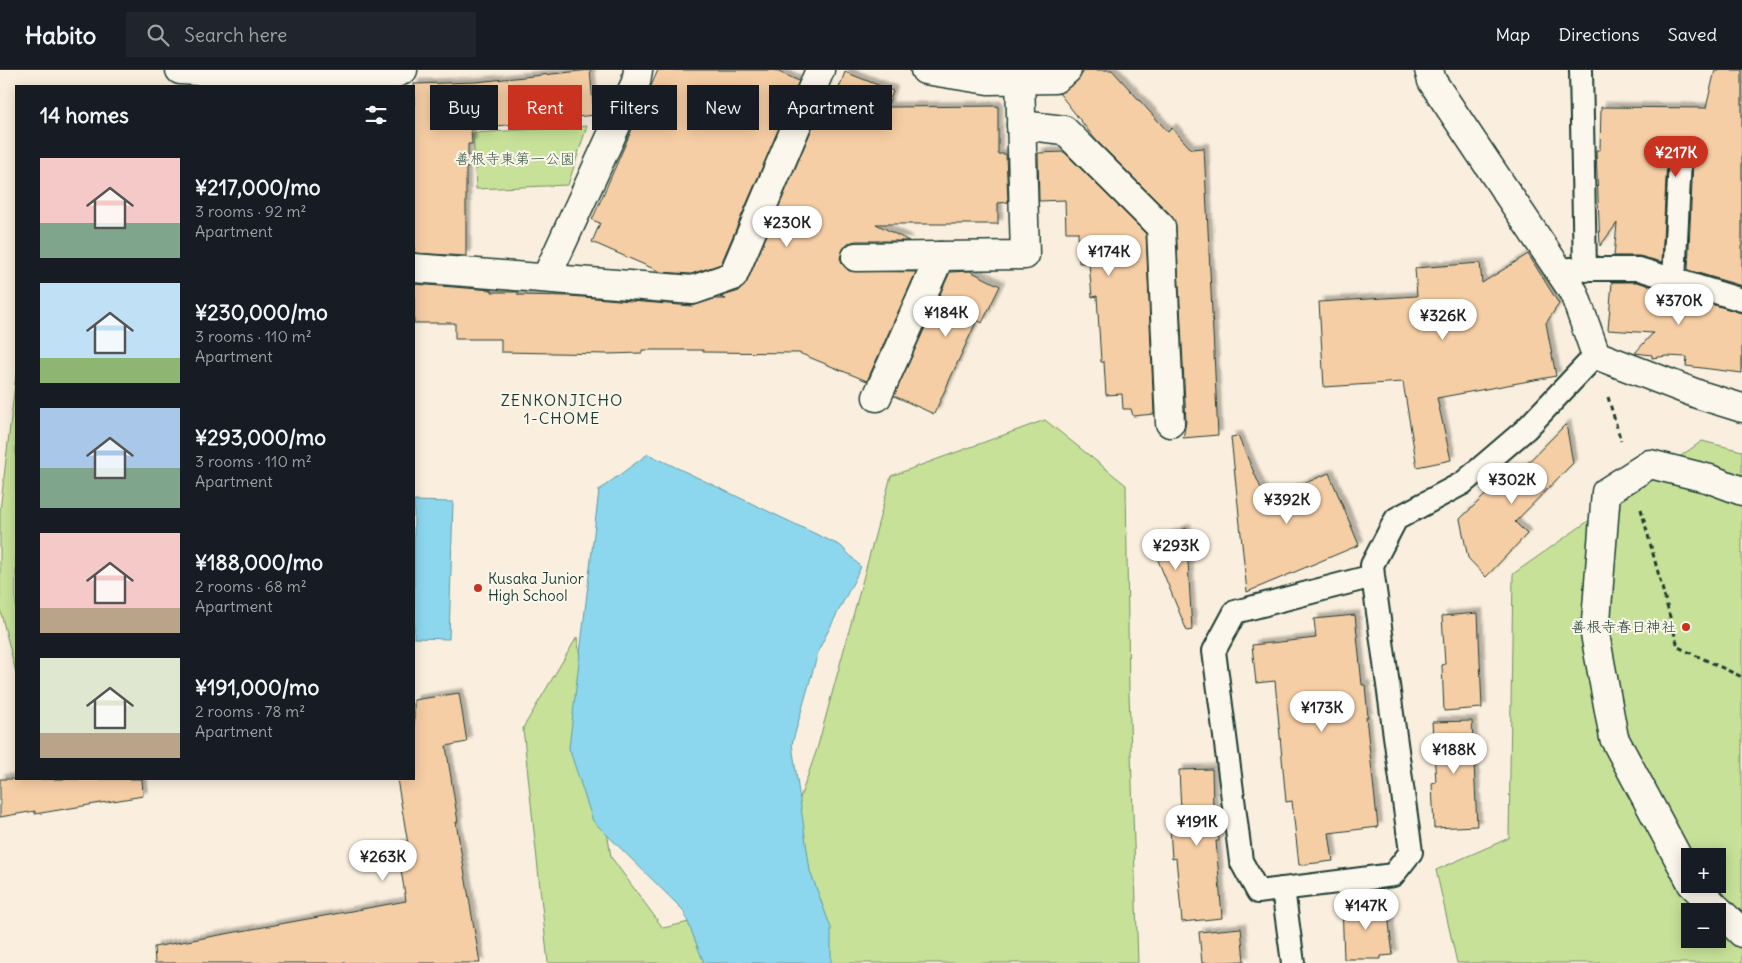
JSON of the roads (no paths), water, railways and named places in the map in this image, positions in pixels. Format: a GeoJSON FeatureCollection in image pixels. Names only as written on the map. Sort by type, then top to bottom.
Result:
{"type":"FeatureCollection","features":[{"type":"Feature","properties":{"kind":"street"},"geometry":{"type":"LineString","coordinates":[[180,70],[376,84],[403,70]]}},
{"type":"Feature","properties":{"kind":"street"},"geometry":{"type":"LineString","coordinates":[[546,278],[636,82],[638,70]]}},
{"type":"Feature","properties":{"kind":"street"},"geometry":{"type":"LineString","coordinates":[[415,268],[693,290],[733,276],[820,70]]}},
{"type":"Feature","properties":{"kind":"street"},"geometry":{"type":"LineString","coordinates":[[925,70],[988,80],[1055,79],[1067,70]]}},
{"type":"Feature","properties":{"kind":"street"},"geometry":{"type":"LineString","coordinates":[[1429,70],[1432,81],[1572,270],[1574,293],[1596,356],[1700,395],[1742,408]]}},
{"type":"Feature","properties":{"kind":"street"},"geometry":{"type":"LineString","coordinates":[[856,257],[1025,256],[1020,79]]}},
{"type":"Feature","properties":{"kind":"street"},"geometry":{"type":"LineString","coordinates":[[1021,125],[1064,130],[1161,227],[1170,423]]}},
{"type":"Feature","properties":{"kind":"street"},"geometry":{"type":"LineString","coordinates":[[877,397],[940,256]]}},
{"type":"Feature","properties":{"kind":"street"},"geometry":{"type":"LineString","coordinates":[[1681,863],[1614,738],[1596,634],[1606,492],[1650,464],[1710,479],[1742,491]]}},
{"type":"Feature","properties":{"kind":"street"},"geometry":{"type":"LineString","coordinates":[[1701,893],[1742,933]]}},
{"type":"Feature","properties":{"kind":"lane"},"geometry":{"type":"LineString","coordinates":[[1581,70],[1572,270],[1639,269],[1742,300]]}},
{"type":"Feature","properties":{"kind":"lane"},"geometry":{"type":"LineString","coordinates":[[1674,280],[1680,159]]}},
{"type":"Feature","properties":{"kind":"lane"},"geometry":{"type":"LineString","coordinates":[[1373,576],[1235,612],[1214,652],[1242,861],[1258,892],[1393,875],[1411,852],[1372,564],[1396,519],[1463,483],[1526,429],[1596,356]]}},
{"type":"Feature","properties":{"kind":"lane"},"geometry":{"type":"LineString","coordinates":[[1282,889],[1293,963]]}},
{"type":"Feature","properties":{"kind":"water"},"geometry":{"type":"Polygon","coordinates":[[[648,454],[841,546],[861,567],[819,649],[792,744],[810,871],[831,928],[831,963],[704,963],[683,910],[593,821],[569,748],[599,490],[648,454]]]}},
{"type":"Feature","properties":{"kind":"water"},"geometry":{"type":"Polygon","coordinates":[[[415,501],[453,502],[449,639],[415,638],[415,501]]]}},
{"type":"Feature","properties":{"kind":"place","name":"Kusaka Junior High School"},"geometry":{"type":"Point","coordinates":[478,588]}},
{"type":"Feature","properties":{"kind":"place","name":"善根寺春日神社"},"geometry":{"type":"Point","coordinates":[1686,627]}},
{"type":"Feature","properties":{"kind":"district","name":"ZENKONJICHO 1-CHOME"},"geometry":{"type":"Point","coordinates":[562,409]}},
{"type":"Feature","properties":{"kind":"park label","name":"善根寺東第一公園"},"geometry":{"type":"Point","coordinates":[515,159]}}]}
